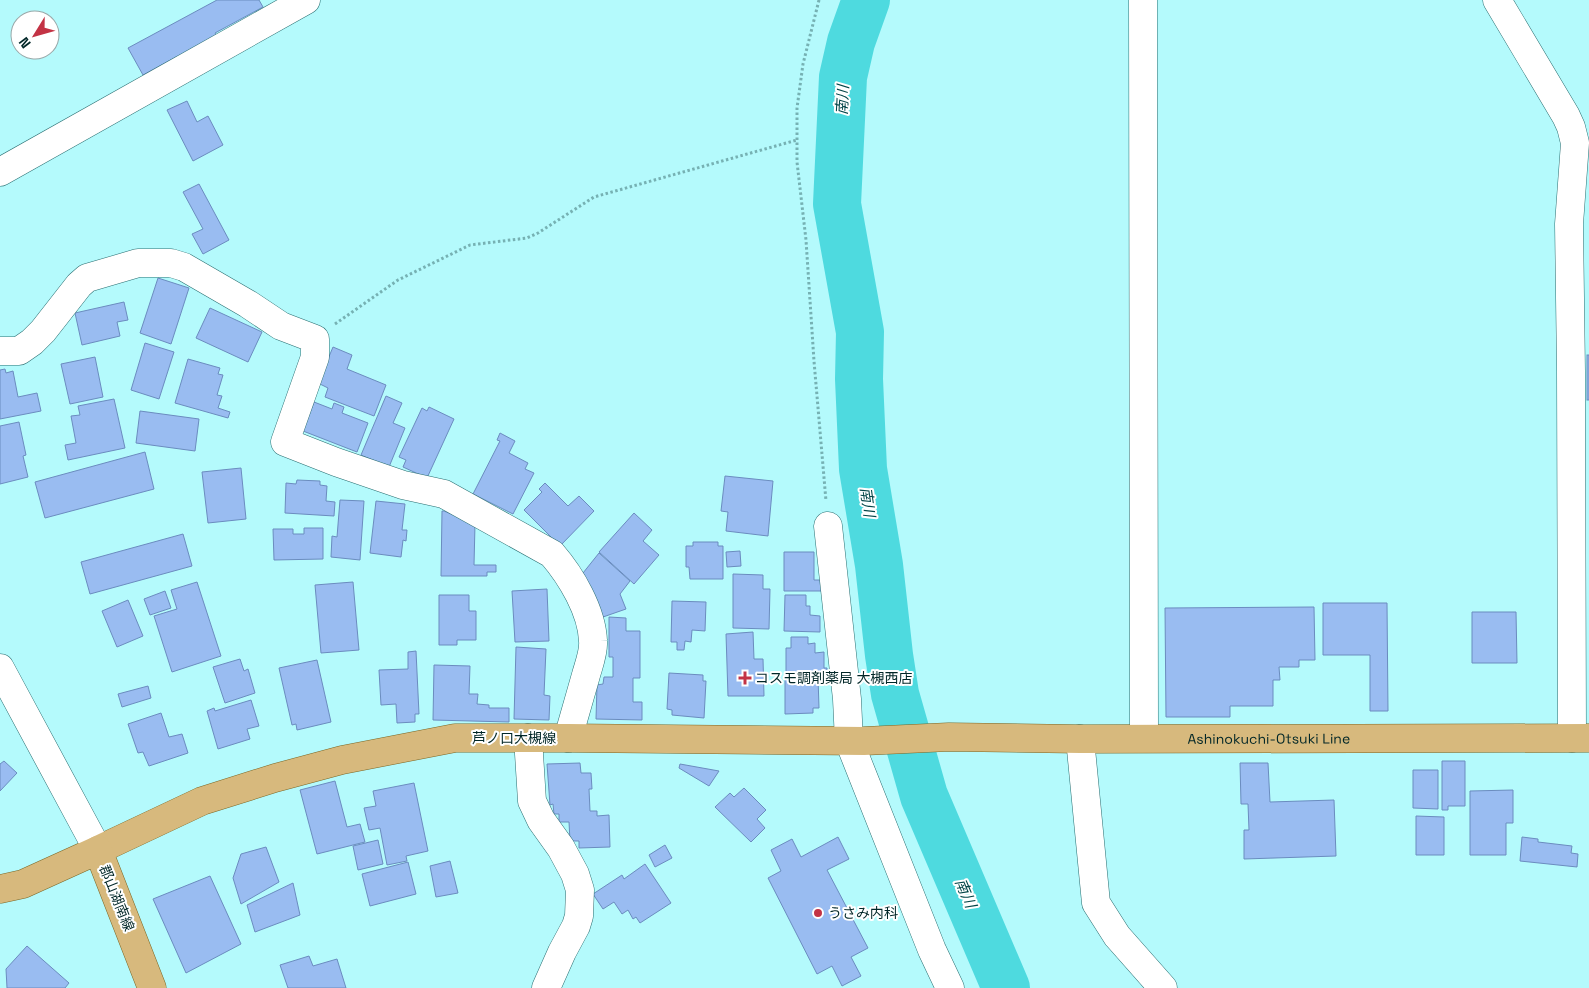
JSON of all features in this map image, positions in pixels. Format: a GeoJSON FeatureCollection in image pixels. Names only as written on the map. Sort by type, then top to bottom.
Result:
{"type":"FeatureCollection","features":[{"type":"Feature","properties":{"kind":"main road","name":"Ashinokuchi-Otsuki Line"},"geometry":{"type":"LineString","coordinates":[[950,737],[1080,739],[1581,738]]}},
{"type":"Feature","properties":{"kind":"main road","name":"芦ノ口大槻線"},"geometry":{"type":"LineString","coordinates":[[98,850],[202,801],[274,778],[342,760],[455,738],[857,741],[950,737]]}},
{"type":"Feature","properties":{"kind":"main road","name":"郡山湖南線"},"geometry":{"type":"LineString","coordinates":[[0,889],[22,884],[98,850],[152,988]]}},
{"type":"Feature","properties":{"kind":"street"},"geometry":{"type":"LineString","coordinates":[[0,172],[306,0]]}},
{"type":"Feature","properties":{"kind":"street"},"geometry":{"type":"LineString","coordinates":[[1143,0],[1144,738]]}},
{"type":"Feature","properties":{"kind":"street"},"geometry":{"type":"LineString","coordinates":[[1497,0],[1566,116],[1575,142],[1569,224],[1571,381],[1581,738]]}},
{"type":"Feature","properties":{"kind":"street"},"geometry":{"type":"LineString","coordinates":[[0,351],[19,351],[32,342],[79,285],[87,278],[138,263],[171,263],[184,266],[281,326],[314,339],[315,357],[285,442],[403,485],[444,494],[552,554],[562,566],[584,606],[594,642],[568,738]]}},
{"type":"Feature","properties":{"kind":"street"},"geometry":{"type":"LineString","coordinates":[[828,526],[847,699],[857,741],[932,950],[950,988]]}},
{"type":"Feature","properties":{"kind":"street"},"geometry":{"type":"LineString","coordinates":[[0,668],[98,850]]}},
{"type":"Feature","properties":{"kind":"street"},"geometry":{"type":"LineString","coordinates":[[528,738],[532,801],[541,820],[575,874],[580,890],[579,916],[576,926],[546,988]]}},
{"type":"Feature","properties":{"kind":"street"},"geometry":{"type":"LineString","coordinates":[[1080,739],[1096,903],[1117,936],[1163,988]]}},
{"type":"Feature","properties":{"kind":"path"},"geometry":{"type":"LineString","coordinates":[[819,0],[803,64],[797,108],[797,140],[828,526]]}},
{"type":"Feature","properties":{"kind":"path"},"geometry":{"type":"LineString","coordinates":[[314,339],[398,280],[470,245],[527,238],[594,197],[797,140]]}},
{"type":"Feature","properties":{"kind":"building"},"geometry":{"type":"Polygon","coordinates":[[[217,0],[259,0],[263,7],[215,33],[221,42],[176,57],[143,75],[128,48],[217,0]]]}},
{"type":"Feature","properties":{"kind":"building"},"geometry":{"type":"Polygon","coordinates":[[[187,101],[197,122],[208,116],[223,145],[193,161],[167,110],[187,101]]]}},
{"type":"Feature","properties":{"kind":"building"},"geometry":{"type":"Polygon","coordinates":[[[199,184],[229,240],[203,254],[192,234],[203,229],[183,192],[199,184]]]}},
{"type":"Feature","properties":{"kind":"building"},"geometry":{"type":"Polygon","coordinates":[[[158,278],[189,288],[171,344],[140,333],[158,278]]]}},
{"type":"Feature","properties":{"kind":"building"},"geometry":{"type":"Polygon","coordinates":[[[124,302],[128,320],[117,322],[120,336],[82,345],[75,313],[124,302]]]}},
{"type":"Feature","properties":{"kind":"building"},"geometry":{"type":"Polygon","coordinates":[[[210,308],[262,332],[248,362],[196,338],[210,308]]]}},
{"type":"Feature","properties":{"kind":"building"},"geometry":{"type":"Polygon","coordinates":[[[145,343],[174,352],[159,399],[131,390],[145,343]]]}},
{"type":"Feature","properties":{"kind":"building"},"geometry":{"type":"Polygon","coordinates":[[[333,347],[352,355],[347,369],[386,385],[374,416],[325,397],[328,388],[318,383],[333,347]]]}},
{"type":"Feature","properties":{"kind":"building"},"geometry":{"type":"Polygon","coordinates":[[[1587,355],[1589,355],[1589,400],[1587,400],[1587,355]]]}},
{"type":"Feature","properties":{"kind":"building"},"geometry":{"type":"Polygon","coordinates":[[[95,357],[103,397],[70,404],[61,364],[95,357]]]}},
{"type":"Feature","properties":{"kind":"building"},"geometry":{"type":"Polygon","coordinates":[[[188,359],[220,368],[218,374],[223,375],[217,395],[222,396],[218,408],[230,412],[228,418],[175,403],[188,359]]]}},
{"type":"Feature","properties":{"kind":"building"},"geometry":{"type":"Polygon","coordinates":[[[5,369],[6,373],[13,371],[18,397],[37,393],[41,411],[0,419],[0,370],[5,369]]]}},
{"type":"Feature","properties":{"kind":"building"},"geometry":{"type":"Polygon","coordinates":[[[386,396],[402,403],[393,423],[405,428],[389,467],[361,455],[386,396]]]}},
{"type":"Feature","properties":{"kind":"building"},"geometry":{"type":"Polygon","coordinates":[[[114,399],[125,448],[68,460],[65,445],[76,443],[71,416],[80,415],[78,406],[114,399]]]}},
{"type":"Feature","properties":{"kind":"building"},"geometry":{"type":"Polygon","coordinates":[[[314,402],[332,409],[334,403],[344,407],[342,413],[368,423],[357,452],[303,431],[314,402]]]}},
{"type":"Feature","properties":{"kind":"building"},"geometry":{"type":"Polygon","coordinates":[[[429,407],[454,419],[427,478],[403,467],[406,460],[399,457],[422,408],[427,411],[429,407]]]}},
{"type":"Feature","properties":{"kind":"building"},"geometry":{"type":"Polygon","coordinates":[[[140,411],[199,419],[195,451],[136,443],[140,411]]]}},
{"type":"Feature","properties":{"kind":"building"},"geometry":{"type":"Polygon","coordinates":[[[19,422],[26,455],[23,456],[28,477],[0,484],[0,426],[19,422]]]}},
{"type":"Feature","properties":{"kind":"building"},"geometry":{"type":"Polygon","coordinates":[[[500,433],[515,441],[509,453],[528,463],[525,469],[534,473],[513,514],[473,494],[500,441],[497,440],[500,433]]]}},
{"type":"Feature","properties":{"kind":"building"},"geometry":{"type":"Polygon","coordinates":[[[145,452],[154,489],[45,518],[35,482],[145,452]]]}},
{"type":"Feature","properties":{"kind":"building"},"geometry":{"type":"Polygon","coordinates":[[[241,468],[246,519],[208,523],[202,472],[241,468]]]}},
{"type":"Feature","properties":{"kind":"building"},"geometry":{"type":"Polygon","coordinates":[[[725,476],[773,481],[768,536],[726,531],[728,512],[721,511],[725,476]]]}},
{"type":"Feature","properties":{"kind":"building"},"geometry":{"type":"Polygon","coordinates":[[[297,480],[320,481],[320,485],[327,486],[326,501],[335,502],[334,516],[285,513],[286,483],[296,484],[297,480]]]}},
{"type":"Feature","properties":{"kind":"building"},"geometry":{"type":"Polygon","coordinates":[[[545,483],[568,506],[579,496],[594,511],[560,546],[524,510],[542,492],[539,489],[545,483]]]}},
{"type":"Feature","properties":{"kind":"building"},"geometry":{"type":"Polygon","coordinates":[[[340,500],[364,501],[360,560],[331,557],[332,536],[337,537],[340,500]]]}},
{"type":"Feature","properties":{"kind":"building"},"geometry":{"type":"Polygon","coordinates":[[[376,501],[405,504],[402,530],[407,530],[406,541],[403,540],[401,557],[370,553],[376,501]]]}},
{"type":"Feature","properties":{"kind":"building"},"geometry":{"type":"Polygon","coordinates":[[[442,511],[475,524],[474,565],[496,565],[496,572],[487,572],[487,576],[441,576],[442,511]]]}},
{"type":"Feature","properties":{"kind":"building"},"geometry":{"type":"Polygon","coordinates":[[[634,513],[652,530],[643,541],[659,555],[634,584],[599,552],[634,513]]]}},
{"type":"Feature","properties":{"kind":"building"},"geometry":{"type":"Polygon","coordinates":[[[304,528],[323,528],[323,559],[274,560],[273,529],[293,529],[293,534],[304,534],[304,528]]]}},
{"type":"Feature","properties":{"kind":"building"},"geometry":{"type":"Polygon","coordinates":[[[183,534],[192,566],[90,594],[81,562],[183,534]]]}},
{"type":"Feature","properties":{"kind":"building"},"geometry":{"type":"Polygon","coordinates":[[[693,542],[718,542],[718,546],[723,546],[723,579],[690,579],[689,567],[686,567],[686,546],[693,546],[693,542]]]}},
{"type":"Feature","properties":{"kind":"building"},"geometry":{"type":"Polygon","coordinates":[[[740,551],[741,566],[727,567],[726,552],[740,551]]]}},
{"type":"Feature","properties":{"kind":"building"},"geometry":{"type":"Polygon","coordinates":[[[784,552],[814,552],[814,580],[828,580],[828,591],[784,591],[784,552]]]}},
{"type":"Feature","properties":{"kind":"building"},"geometry":{"type":"Polygon","coordinates":[[[599,553],[630,581],[620,594],[626,609],[603,617],[583,573],[599,553]]]}},
{"type":"Feature","properties":{"kind":"building"},"geometry":{"type":"Polygon","coordinates":[[[733,574],[763,575],[763,589],[770,589],[769,629],[733,628],[733,574]]]}},
{"type":"Feature","properties":{"kind":"building"},"geometry":{"type":"Polygon","coordinates":[[[197,582],[221,656],[172,672],[154,616],[177,609],[171,590],[197,582]]]}},
{"type":"Feature","properties":{"kind":"building"},"geometry":{"type":"Polygon","coordinates":[[[353,582],[359,650],[321,653],[315,585],[353,582]]]}},
{"type":"Feature","properties":{"kind":"building"},"geometry":{"type":"Polygon","coordinates":[[[547,589],[549,641],[515,642],[512,591],[547,589]]]}},
{"type":"Feature","properties":{"kind":"building"},"geometry":{"type":"Polygon","coordinates":[[[165,591],[171,608],[150,615],[144,599],[165,591]]]}},
{"type":"Feature","properties":{"kind":"building"},"geometry":{"type":"Polygon","coordinates":[[[439,595],[469,595],[469,611],[476,611],[476,640],[457,640],[457,645],[439,645],[439,595]]]}},
{"type":"Feature","properties":{"kind":"building"},"geometry":{"type":"Polygon","coordinates":[[[785,595],[806,595],[806,606],[810,606],[810,615],[820,616],[820,632],[784,631],[785,595]]]}},
{"type":"Feature","properties":{"kind":"building"},"geometry":{"type":"Polygon","coordinates":[[[128,600],[143,636],[117,647],[102,611],[128,600]]]}},
{"type":"Feature","properties":{"kind":"building"},"geometry":{"type":"Polygon","coordinates":[[[672,601],[706,602],[705,631],[692,630],[691,642],[685,641],[684,650],[677,650],[677,642],[671,642],[672,601]]]}},
{"type":"Feature","properties":{"kind":"building"},"geometry":{"type":"Polygon","coordinates":[[[1323,603],[1387,603],[1388,711],[1370,711],[1370,655],[1323,655],[1323,603]]]}},
{"type":"Feature","properties":{"kind":"building"},"geometry":{"type":"Polygon","coordinates":[[[1314,607],[1315,660],[1299,660],[1299,667],[1279,667],[1280,680],[1273,680],[1273,706],[1230,706],[1230,717],[1166,717],[1165,608],[1314,607]]]}},
{"type":"Feature","properties":{"kind":"building"},"geometry":{"type":"Polygon","coordinates":[[[1472,612],[1516,612],[1517,663],[1472,663],[1472,612]]]}},
{"type":"Feature","properties":{"kind":"building"},"geometry":{"type":"Polygon","coordinates":[[[609,617],[626,618],[626,631],[640,631],[640,678],[633,678],[633,702],[642,702],[642,720],[596,719],[597,685],[603,684],[604,677],[613,677],[613,657],[609,657],[609,617]]]}},
{"type":"Feature","properties":{"kind":"building","name":"コスモ調剤薬局 大槻西店"},"geometry":{"type":"Polygon","coordinates":[[[753,632],[754,659],[763,659],[764,696],[728,696],[726,634],[753,632]]]}},
{"type":"Feature","properties":{"kind":"building"},"geometry":{"type":"Polygon","coordinates":[[[791,637],[808,637],[808,644],[815,643],[815,653],[824,652],[824,668],[827,668],[827,674],[786,674],[786,648],[791,648],[791,637]]]}},
{"type":"Feature","properties":{"kind":"building"},"geometry":{"type":"Polygon","coordinates":[[[516,647],[546,649],[544,695],[550,696],[549,720],[514,719],[516,647]]]}},
{"type":"Feature","properties":{"kind":"building"},"geometry":{"type":"Polygon","coordinates":[[[416,651],[419,714],[415,714],[415,722],[397,723],[396,704],[381,705],[379,670],[408,669],[408,652],[416,651]]]}},
{"type":"Feature","properties":{"kind":"building"},"geometry":{"type":"Polygon","coordinates":[[[240,659],[244,671],[248,669],[255,693],[225,703],[213,667],[240,659]]]}},
{"type":"Feature","properties":{"kind":"building"},"geometry":{"type":"Polygon","coordinates":[[[317,660],[331,722],[297,730],[296,724],[292,725],[279,668],[317,660]]]}},
{"type":"Feature","properties":{"kind":"building"},"geometry":{"type":"Polygon","coordinates":[[[434,665],[470,666],[469,694],[478,694],[477,704],[489,705],[489,708],[509,708],[509,722],[433,720],[434,665]]]}},
{"type":"Feature","properties":{"kind":"building"},"geometry":{"type":"Polygon","coordinates":[[[669,673],[703,675],[703,681],[706,681],[704,718],[672,715],[672,710],[667,709],[669,673]]]}},
{"type":"Feature","properties":{"kind":"building"},"geometry":{"type":"Polygon","coordinates":[[[785,677],[818,677],[819,708],[813,708],[813,713],[785,714],[785,677]]]}},
{"type":"Feature","properties":{"kind":"building"},"geometry":{"type":"Polygon","coordinates":[[[148,686],[151,698],[122,707],[118,694],[148,686]]]}},
{"type":"Feature","properties":{"kind":"building"},"geometry":{"type":"Polygon","coordinates":[[[251,700],[259,726],[247,729],[250,739],[218,749],[207,711],[214,708],[215,711],[251,700]]]}},
{"type":"Feature","properties":{"kind":"building"},"geometry":{"type":"Polygon","coordinates":[[[161,713],[169,737],[182,734],[188,753],[149,766],[143,752],[138,753],[128,724],[161,713]]]}},
{"type":"Feature","properties":{"kind":"building"},"geometry":{"type":"Polygon","coordinates":[[[4,761],[17,773],[0,791],[0,764],[4,761]]]}},
{"type":"Feature","properties":{"kind":"building"},"geometry":{"type":"Polygon","coordinates":[[[1442,761],[1465,761],[1465,806],[1448,806],[1448,810],[1442,810],[1442,761]]]}},
{"type":"Feature","properties":{"kind":"building"},"geometry":{"type":"Polygon","coordinates":[[[580,763],[581,773],[591,773],[592,789],[589,789],[590,811],[597,811],[597,816],[609,815],[610,847],[579,848],[579,841],[570,841],[569,822],[559,822],[559,814],[554,814],[553,804],[550,805],[547,764],[580,763]]]}},
{"type":"Feature","properties":{"kind":"building"},"geometry":{"type":"Polygon","coordinates":[[[1240,763],[1268,763],[1270,802],[1334,800],[1336,856],[1244,859],[1244,830],[1249,830],[1248,804],[1241,804],[1240,763]]]}},
{"type":"Feature","properties":{"kind":"building"},"geometry":{"type":"Polygon","coordinates":[[[680,764],[719,771],[709,786],[679,768],[680,764]]]}},
{"type":"Feature","properties":{"kind":"building"},"geometry":{"type":"Polygon","coordinates":[[[1413,770],[1438,770],[1438,809],[1413,808],[1413,770]]]}},
{"type":"Feature","properties":{"kind":"building"},"geometry":{"type":"Polygon","coordinates":[[[335,781],[347,827],[360,824],[365,842],[317,854],[300,790],[335,781]]]}},
{"type":"Feature","properties":{"kind":"building"},"geometry":{"type":"Polygon","coordinates":[[[414,783],[428,851],[406,856],[407,861],[387,865],[380,828],[369,830],[364,808],[376,806],[373,791],[414,783]]]}},
{"type":"Feature","properties":{"kind":"building"},"geometry":{"type":"Polygon","coordinates":[[[744,788],[766,810],[757,819],[765,828],[751,842],[715,807],[730,793],[734,797],[744,788]]]}},
{"type":"Feature","properties":{"kind":"building"},"geometry":{"type":"Polygon","coordinates":[[[1513,790],[1513,823],[1506,823],[1506,855],[1470,855],[1470,791],[1513,790]]]}},
{"type":"Feature","properties":{"kind":"building"},"geometry":{"type":"Polygon","coordinates":[[[1416,816],[1444,817],[1444,855],[1416,855],[1416,816]]]}},
{"type":"Feature","properties":{"kind":"building","name":"うさみ内科"},"geometry":{"type":"Polygon","coordinates":[[[838,837],[849,859],[827,870],[868,948],[851,957],[861,976],[842,986],[832,966],[817,974],[768,878],[781,871],[771,850],[792,839],[801,857],[838,837]]]}},
{"type":"Feature","properties":{"kind":"building"},"geometry":{"type":"Polygon","coordinates":[[[1522,837],[1538,839],[1538,842],[1572,846],[1571,853],[1578,854],[1577,867],[1520,861],[1522,837]]]}},
{"type":"Feature","properties":{"kind":"building"},"geometry":{"type":"Polygon","coordinates":[[[378,840],[383,864],[358,870],[353,846],[378,840]]]}},
{"type":"Feature","properties":{"kind":"building"},"geometry":{"type":"Polygon","coordinates":[[[665,845],[672,858],[655,867],[649,855],[665,845]]]}},
{"type":"Feature","properties":{"kind":"building"},"geometry":{"type":"Polygon","coordinates":[[[266,847],[279,882],[241,904],[233,878],[241,854],[266,847]]]}},
{"type":"Feature","properties":{"kind":"building"},"geometry":{"type":"Polygon","coordinates":[[[450,861],[458,893],[436,897],[430,866],[450,861]]]}},
{"type":"Feature","properties":{"kind":"building"},"geometry":{"type":"Polygon","coordinates":[[[408,862],[416,894],[370,906],[362,874],[408,862]]]}},
{"type":"Feature","properties":{"kind":"building"},"geometry":{"type":"Polygon","coordinates":[[[645,864],[671,903],[640,923],[636,917],[633,919],[628,910],[622,914],[614,902],[603,909],[593,894],[622,875],[624,879],[645,864]]]}},
{"type":"Feature","properties":{"kind":"building"},"geometry":{"type":"Polygon","coordinates":[[[210,876],[241,944],[186,973],[153,899],[210,876]]]}},
{"type":"Feature","properties":{"kind":"building"},"geometry":{"type":"Polygon","coordinates":[[[293,883],[300,915],[255,932],[247,905],[293,883]]]}},
{"type":"Feature","properties":{"kind":"building"},"geometry":{"type":"Polygon","coordinates":[[[27,946],[69,983],[65,988],[7,988],[6,969],[27,946]]]}},
{"type":"Feature","properties":{"kind":"building"},"geometry":{"type":"Polygon","coordinates":[[[309,956],[313,966],[337,959],[346,988],[288,988],[280,965],[309,956]]]}},
{"type":"Feature","properties":{"kind":"waterway","name":"南川"},"geometry":{"type":"LineString","coordinates":[[866,0],[851,42],[843,77],[837,204],[860,332],[859,379],[863,469],[879,565],[889,655],[895,694],[924,796],[1006,988]]}},
{"type":"Feature","properties":{"kind":"place","name":"コスモ調剤薬局 大槻西店"},"geometry":{"type":"Point","coordinates":[745,678]}},
{"type":"Feature","properties":{"kind":"place","name":"うさみ内科"},"geometry":{"type":"Point","coordinates":[818,913]}}]}
